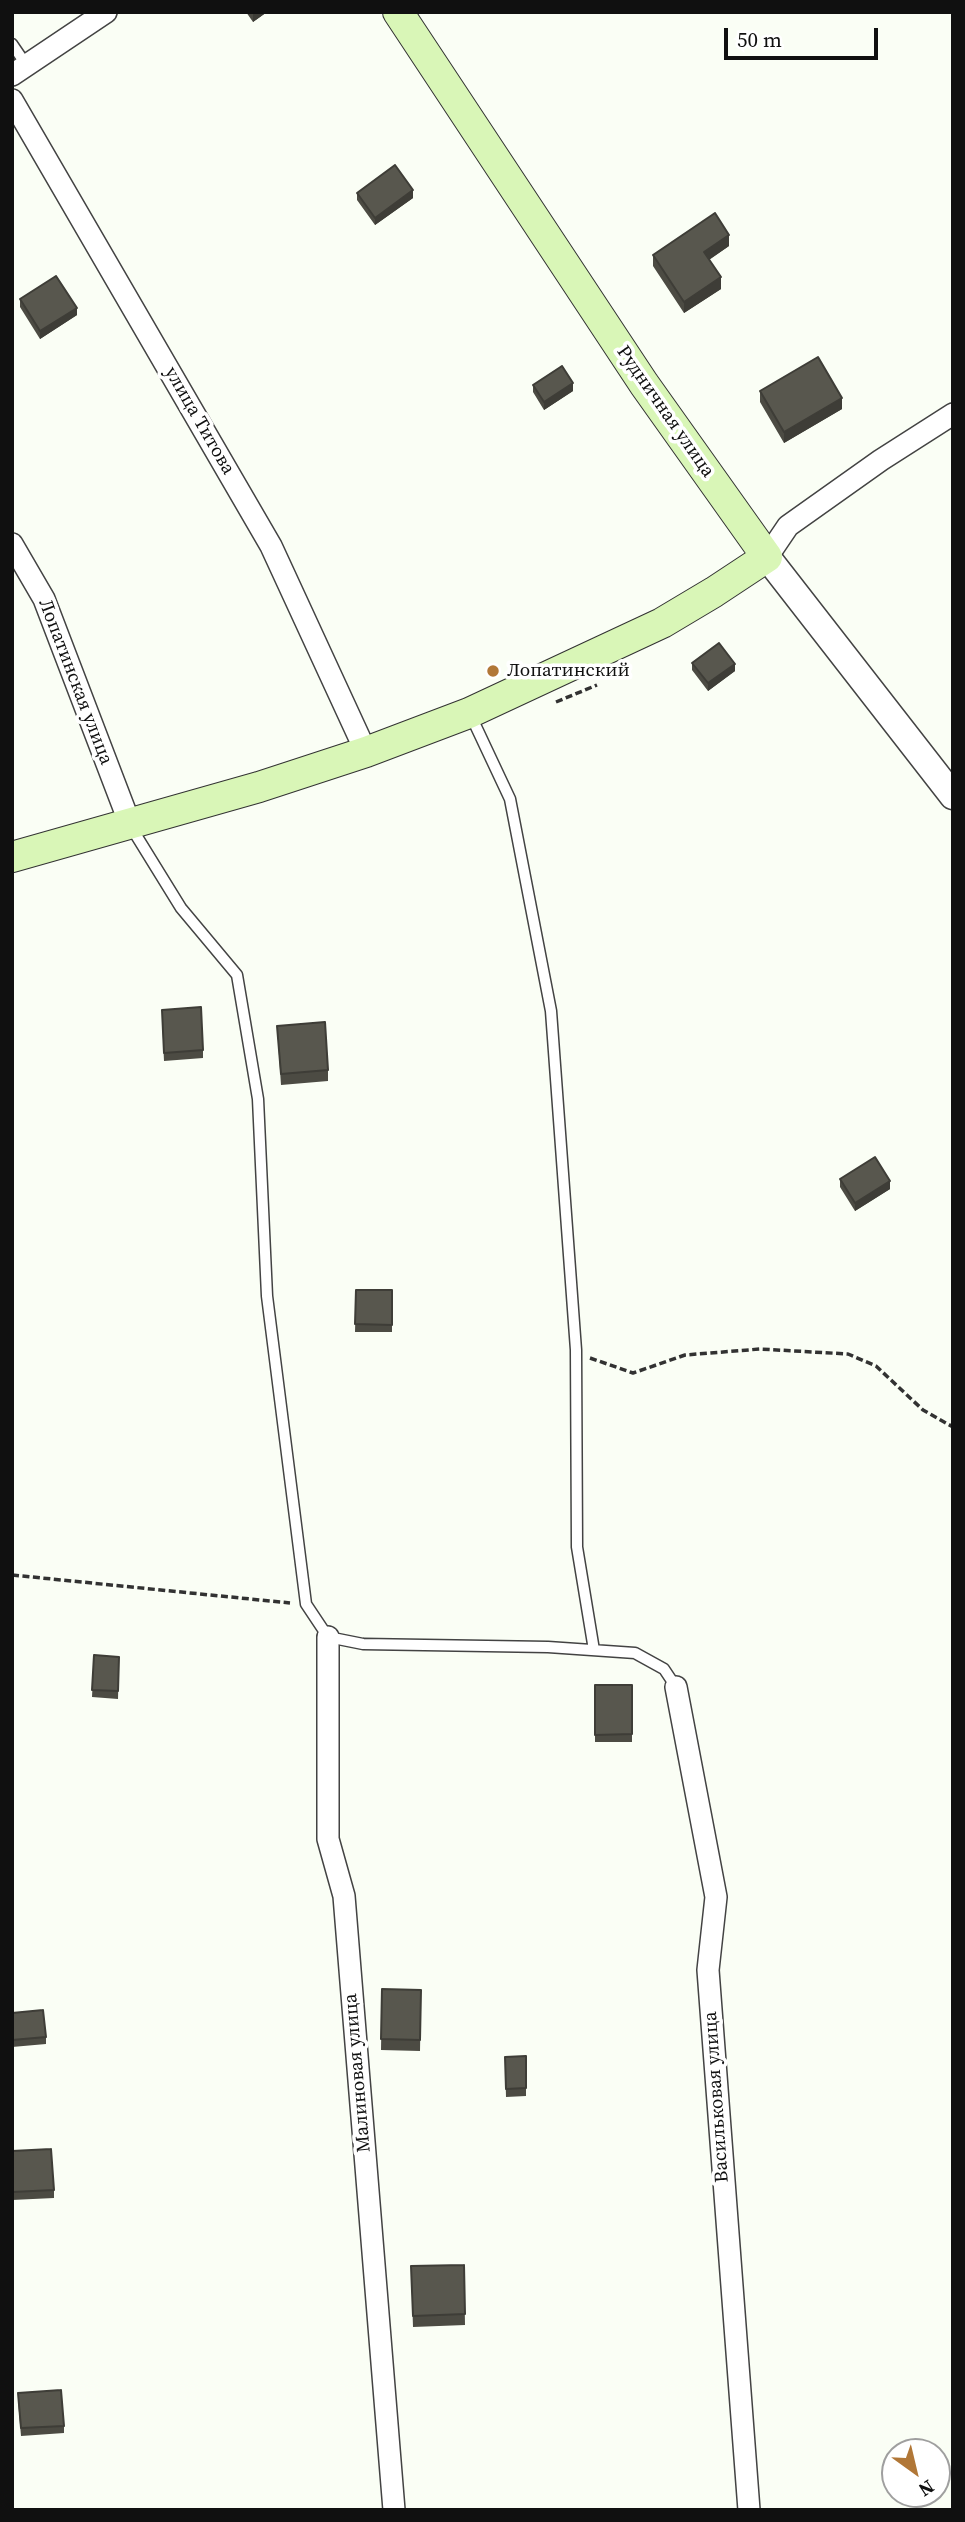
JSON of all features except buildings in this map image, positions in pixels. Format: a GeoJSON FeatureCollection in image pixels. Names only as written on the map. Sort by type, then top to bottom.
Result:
{"type":"FeatureCollection","features":[{"type":"Feature","properties":{"kind":"main road","name":"Рудничная улица"},"geometry":{"type":"LineString","coordinates":[[398,12],[644,384],[767,557]]}},
{"type":"Feature","properties":{"kind":"main road"},"geometry":{"type":"LineString","coordinates":[[12,857],[259,787],[366,752],[469,713],[662,623],[714,593],[767,557]]}},
{"type":"Feature","properties":{"kind":"street"},"geometry":{"type":"LineString","coordinates":[[20,71],[106,12]]}},
{"type":"Feature","properties":{"kind":"street","name":"улица Титова"},"geometry":{"type":"LineString","coordinates":[[12,100],[271,546],[366,752]]}},
{"type":"Feature","properties":{"kind":"street"},"geometry":{"type":"LineString","coordinates":[[767,557],[788,526],[881,460],[953,414]]}},
{"type":"Feature","properties":{"kind":"street","name":"Лопатинская улица"},"geometry":{"type":"LineString","coordinates":[[12,544],[44,599],[130,824]]}},
{"type":"Feature","properties":{"kind":"street","name":"Рудничная улица"},"geometry":{"type":"LineString","coordinates":[[767,557],[953,796]]}},
{"type":"Feature","properties":{"kind":"street","name":"Малиновая улица"},"geometry":{"type":"LineString","coordinates":[[328,1637],[328,1839],[344,1896],[394,2510]]}},
{"type":"Feature","properties":{"kind":"street","name":"Васильковая улица"},"geometry":{"type":"LineString","coordinates":[[676,1687],[716,1897],[708,1970],[749,2510]]}},
{"type":"Feature","properties":{"kind":"lane"},"geometry":{"type":"LineString","coordinates":[[12,44],[20,71]]}},
{"type":"Feature","properties":{"kind":"lane"},"geometry":{"type":"LineString","coordinates":[[469,713],[510,799],[551,1011],[576,1350],[578,1547],[594,1650]]}},
{"type":"Feature","properties":{"kind":"lane"},"geometry":{"type":"LineString","coordinates":[[130,824],[181,908],[237,975],[258,1099],[267,1296],[306,1604],[328,1637],[363,1644],[548,1647],[635,1653],[664,1669],[676,1687]]}},
{"type":"Feature","properties":{"kind":"path"},"geometry":{"type":"LineString","coordinates":[[576,1350],[592,1360],[633,1373],[685,1355],[760,1349],[848,1354],[876,1366],[923,1410],[953,1427]]}},
{"type":"Feature","properties":{"kind":"path"},"geometry":{"type":"LineString","coordinates":[[12,1575],[306,1604]]}},
{"type":"Feature","properties":{"kind":"place","name":"Лопатинский"},"geometry":{"type":"Point","coordinates":[493,671]}}]}
